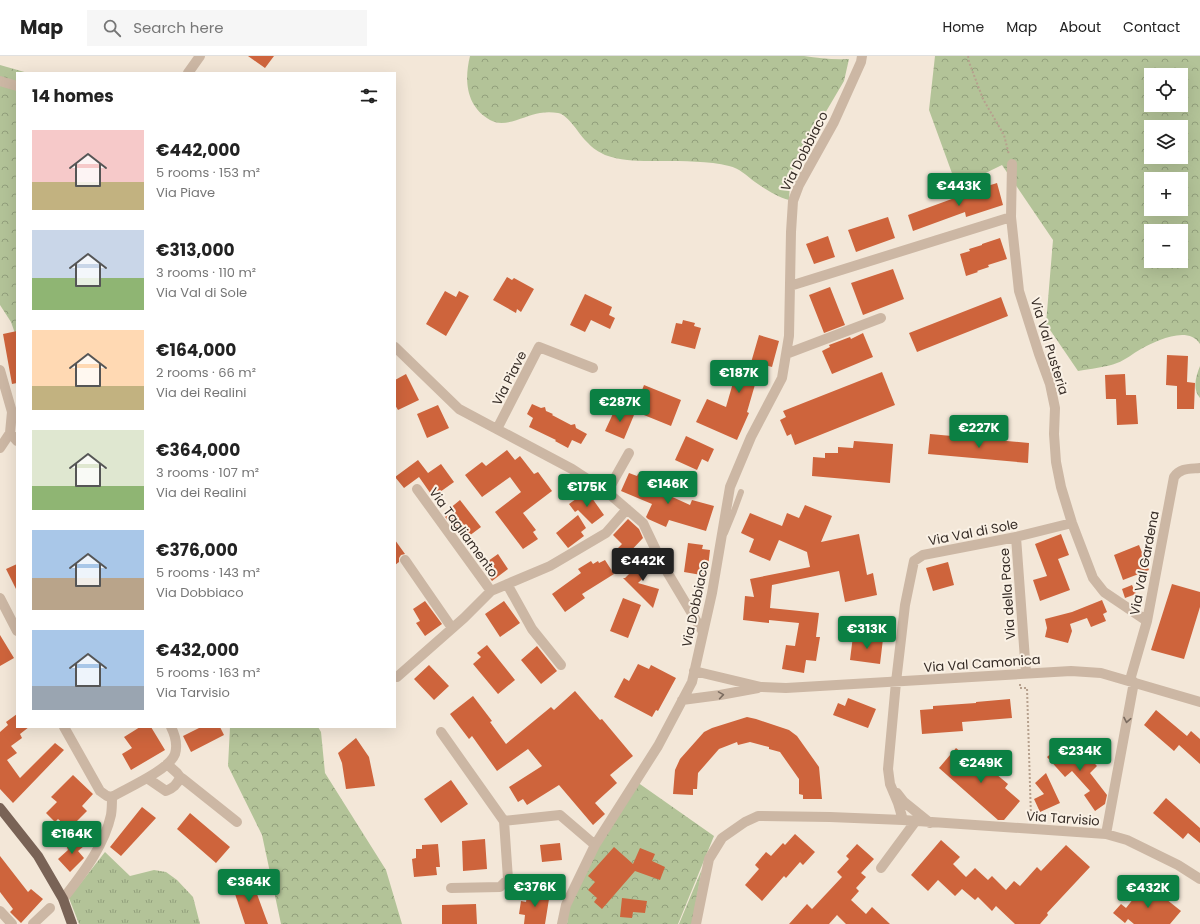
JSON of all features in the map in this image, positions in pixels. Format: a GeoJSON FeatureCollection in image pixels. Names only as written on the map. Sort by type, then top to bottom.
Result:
{"type":"FeatureCollection","features":[{"type":"Feature","properties":{"kind":"main road"},"geometry":{"type":"LineString","coordinates":[[0,808],[38,856],[63,899],[72,924]]}},
{"type":"Feature","properties":{"kind":"street"},"geometry":{"type":"LineString","coordinates":[[189,72],[200,56]]}},
{"type":"Feature","properties":{"kind":"street","name":"Via Dobbiaco"},"geometry":{"type":"LineString","coordinates":[[562,924],[566,905],[595,846],[658,746],[692,682],[712,593],[730,487],[752,436],[782,378],[789,336],[793,201],[799,185],[834,122],[861,62],[862,56]]}},
{"type":"Feature","properties":{"kind":"street"},"geometry":{"type":"LineString","coordinates":[[0,81],[16,86]]}},
{"type":"Feature","properties":{"kind":"street","name":"Via Val Pusteria"},"geometry":{"type":"LineString","coordinates":[[1012,164],[1011,217],[1019,291],[1050,384],[1055,408],[1054,434],[1056,462],[1061,487],[1072,523],[1094,578],[1104,592],[1147,621]]}},
{"type":"Feature","properties":{"kind":"street"},"geometry":{"type":"LineString","coordinates":[[790,286],[1011,217]]}},
{"type":"Feature","properties":{"kind":"street"},"geometry":{"type":"LineString","coordinates":[[786,354],[881,318]]}},
{"type":"Feature","properties":{"kind":"street","name":"Via Piave"},"geometry":{"type":"LineString","coordinates":[[497,429],[539,347],[593,368]]}},
{"type":"Feature","properties":{"kind":"street"},"geometry":{"type":"LineString","coordinates":[[396,348],[458,409],[572,469],[607,492],[643,522],[663,566],[703,632]]}},
{"type":"Feature","properties":{"kind":"street"},"geometry":{"type":"LineString","coordinates":[[0,370],[12,412],[14,437],[0,448]]}},
{"type":"Feature","properties":{"kind":"street"},"geometry":{"type":"LineString","coordinates":[[607,492],[629,453]]}},
{"type":"Feature","properties":{"kind":"street","name":"Via Val Gardena"},"geometry":{"type":"LineString","coordinates":[[1106,834],[1132,681],[1147,621],[1174,477],[1177,472],[1182,470],[1200,468]]}},
{"type":"Feature","properties":{"kind":"street","name":"Via Tagliamento"},"geometry":{"type":"LineString","coordinates":[[417,489],[491,591]]}},
{"type":"Feature","properties":{"kind":"street","name":"Via Tagliamento"},"geometry":{"type":"LineString","coordinates":[[397,677],[491,591],[550,566],[606,533],[627,509]]}},
{"type":"Feature","properties":{"kind":"street","name":"Via Val di Sole"},"geometry":{"type":"LineString","coordinates":[[903,820],[890,784],[888,769],[905,605],[914,561],[923,555],[1016,537],[1072,523]]}},
{"type":"Feature","properties":{"kind":"street","name":"Via della Pace"},"geometry":{"type":"LineString","coordinates":[[1016,537],[1026,672]]}},
{"type":"Feature","properties":{"kind":"street"},"geometry":{"type":"LineString","coordinates":[[405,560],[452,628]]}},
{"type":"Feature","properties":{"kind":"street","name":"Via Tagliamento"},"geometry":{"type":"LineString","coordinates":[[507,584],[532,629],[561,665]]}},
{"type":"Feature","properties":{"kind":"street"},"geometry":{"type":"LineString","coordinates":[[0,598],[16,629]]}},
{"type":"Feature","properties":{"kind":"street","name":"Via Val Camonica"},"geometry":{"type":"LineString","coordinates":[[694,671],[762,687],[786,688],[1072,670],[1101,673],[1200,702]]}},
{"type":"Feature","properties":{"kind":"street","name":"Via Val Camonica"},"geometry":{"type":"LineString","coordinates":[[682,700],[762,687]]}},
{"type":"Feature","properties":{"kind":"street"},"geometry":{"type":"LineString","coordinates":[[65,728],[100,791],[107,796],[112,797],[147,778],[167,764],[175,754],[176,737],[172,728]]}},
{"type":"Feature","properties":{"kind":"street"},"geometry":{"type":"LineString","coordinates":[[441,732],[504,821],[508,879],[500,887],[451,888]]}},
{"type":"Feature","properties":{"kind":"street"},"geometry":{"type":"LineString","coordinates":[[167,764],[180,777],[237,822]]}},
{"type":"Feature","properties":{"kind":"street"},"geometry":{"type":"LineString","coordinates":[[147,778],[166,791],[178,783],[180,777]]}},
{"type":"Feature","properties":{"kind":"street"},"geometry":{"type":"LineString","coordinates":[[890,784],[904,802],[930,823]]}},
{"type":"Feature","properties":{"kind":"street"},"geometry":{"type":"LineString","coordinates":[[63,899],[87,866],[102,840],[111,816],[112,797]]}},
{"type":"Feature","properties":{"kind":"street"},"geometry":{"type":"LineString","coordinates":[[504,821],[560,815],[595,846]]}},
{"type":"Feature","properties":{"kind":"street","name":"Via Tarvisio"},"geometry":{"type":"LineString","coordinates":[[696,924],[709,859],[722,838],[745,822],[758,816],[903,820],[914,822],[1106,834],[1127,840],[1178,865],[1200,879]]}},
{"type":"Feature","properties":{"kind":"street"},"geometry":{"type":"LineString","coordinates":[[881,868],[914,822]]}},
{"type":"Feature","properties":{"kind":"street"},"geometry":{"type":"LineString","coordinates":[[33,924],[50,908]]}},
{"type":"Feature","properties":{"kind":"street"},"geometry":{"type":"LineString","coordinates":[[0,911],[12,924]]}},
{"type":"Feature","properties":{"kind":"lane"},"geometry":{"type":"LineString","coordinates":[[720,545],[741,492]]}},
{"type":"Feature","properties":{"kind":"path"},"geometry":{"type":"LineString","coordinates":[[968,56],[983,99],[1004,135],[1012,164]]}},
{"type":"Feature","properties":{"kind":"path"},"geometry":{"type":"LineString","coordinates":[[1020,688],[1027,688],[1032,829]]}},
{"type":"Feature","properties":{"kind":"green space"},"geometry":{"type":"Polygon","coordinates":[[[470,56],[804,56],[849,59],[844,81],[794,166],[790,183],[789,200],[771,192],[740,170],[729,166],[696,162],[634,161],[605,155],[592,147],[566,117],[558,113],[549,112],[534,114],[515,121],[502,123],[490,120],[476,108],[469,92],[467,75],[470,56]]]}},
{"type":"Feature","properties":{"kind":"green space"},"geometry":{"type":"Polygon","coordinates":[[[935,56],[1200,56],[1200,344],[1195,338],[1188,336],[1172,336],[1147,346],[1117,363],[1078,371],[1046,324],[1053,240],[1002,165],[957,187],[929,110],[935,56]]]}},
{"type":"Feature","properties":{"kind":"green space"},"geometry":{"type":"Polygon","coordinates":[[[0,65],[24,72],[16,72],[16,336],[11,322],[0,305],[0,65]]]}},
{"type":"Feature","properties":{"kind":"green space"},"geometry":{"type":"Polygon","coordinates":[[[1200,366],[1200,398],[1195,387],[1200,366]]]}},
{"type":"Feature","properties":{"kind":"green space"},"geometry":{"type":"Polygon","coordinates":[[[230,728],[319,728],[321,732],[325,773],[386,870],[402,924],[281,924],[262,835],[228,766],[230,728]]]}},
{"type":"Feature","properties":{"kind":"green space"},"geometry":{"type":"Polygon","coordinates":[[[637,782],[714,836],[678,924],[567,924],[569,907],[596,846],[637,782]]]}},
{"type":"Feature","properties":{"kind":"green space"},"geometry":{"type":"Polygon","coordinates":[[[105,852],[130,876],[154,870],[166,872],[177,880],[193,897],[200,924],[79,924],[69,898],[105,852]]]}},
{"type":"Feature","properties":{"kind":"green space"},"geometry":{"type":"Polygon","coordinates":[[[702,869],[692,924],[679,924],[702,869]]]}},
{"type":"Feature","properties":{"kind":"building"},"geometry":{"type":"Polygon","coordinates":[[[248,56],[274,56],[265,68],[248,56]]]}},
{"type":"Feature","properties":{"kind":"building"},"geometry":{"type":"Polygon","coordinates":[[[997,183],[1003,205],[966,217],[965,212],[913,231],[908,215],[960,196],[959,195],[997,183]]]}},
{"type":"Feature","properties":{"kind":"building"},"geometry":{"type":"Polygon","coordinates":[[[888,217],[895,238],[856,252],[848,230],[888,217]]]}},
{"type":"Feature","properties":{"kind":"building"},"geometry":{"type":"Polygon","coordinates":[[[828,236],[835,257],[814,264],[806,244],[828,236]]]}},
{"type":"Feature","properties":{"kind":"building"},"geometry":{"type":"Polygon","coordinates":[[[1000,238],[1007,259],[988,265],[989,267],[966,276],[960,254],[970,251],[969,249],[1000,238]]]}},
{"type":"Feature","properties":{"kind":"building"},"geometry":{"type":"Polygon","coordinates":[[[893,269],[904,299],[863,315],[851,283],[893,269]]]}},
{"type":"Feature","properties":{"kind":"building"},"geometry":{"type":"Polygon","coordinates":[[[507,277],[512,280],[514,278],[534,289],[521,312],[517,309],[516,313],[493,300],[507,277]]]}},
{"type":"Feature","properties":{"kind":"building"},"geometry":{"type":"Polygon","coordinates":[[[830,287],[845,325],[824,333],[809,295],[830,287]]]}},
{"type":"Feature","properties":{"kind":"building"},"geometry":{"type":"Polygon","coordinates":[[[445,291],[456,297],[459,291],[469,296],[446,336],[426,324],[445,291]]]}},
{"type":"Feature","properties":{"kind":"building"},"geometry":{"type":"Polygon","coordinates":[[[585,294],[612,307],[609,315],[615,318],[610,329],[591,320],[585,332],[570,325],[585,294]]]}},
{"type":"Feature","properties":{"kind":"building"},"geometry":{"type":"Polygon","coordinates":[[[1001,297],[1008,316],[917,352],[909,333],[1001,297]]]}},
{"type":"Feature","properties":{"kind":"building"},"geometry":{"type":"Polygon","coordinates":[[[683,320],[695,323],[694,326],[701,328],[695,349],[671,343],[676,323],[682,324],[683,320]]]}},
{"type":"Feature","properties":{"kind":"building"},"geometry":{"type":"Polygon","coordinates":[[[16,331],[16,383],[12,384],[3,334],[16,331]]]}},
{"type":"Feature","properties":{"kind":"building"},"geometry":{"type":"Polygon","coordinates":[[[863,333],[873,357],[832,374],[822,351],[830,347],[829,345],[850,337],[851,339],[863,333]]]}},
{"type":"Feature","properties":{"kind":"building"},"geometry":{"type":"Polygon","coordinates":[[[759,335],[779,341],[772,367],[761,364],[747,412],[749,413],[737,440],[696,422],[707,399],[726,407],[737,369],[748,373],[759,335]]]}},
{"type":"Feature","properties":{"kind":"building"},"geometry":{"type":"Polygon","coordinates":[[[1167,355],[1188,356],[1187,382],[1195,383],[1194,409],[1177,409],[1177,386],[1166,385],[1167,355]]]}},
{"type":"Feature","properties":{"kind":"building"},"geometry":{"type":"Polygon","coordinates":[[[882,372],[895,405],[795,445],[791,434],[787,436],[780,420],[786,417],[783,411],[882,372]]]}},
{"type":"Feature","properties":{"kind":"building"},"geometry":{"type":"Polygon","coordinates":[[[406,374],[419,400],[398,410],[396,407],[396,379],[406,374]]]}},
{"type":"Feature","properties":{"kind":"building"},"geometry":{"type":"Polygon","coordinates":[[[1125,374],[1126,395],[1136,395],[1138,424],[1117,425],[1116,399],[1106,399],[1105,375],[1125,374]]]}},
{"type":"Feature","properties":{"kind":"building"},"geometry":{"type":"Polygon","coordinates":[[[644,385],[681,400],[671,426],[634,411],[644,385]]]}},
{"type":"Feature","properties":{"kind":"building"},"geometry":{"type":"Polygon","coordinates":[[[532,404],[541,408],[545,407],[546,411],[553,414],[552,415],[571,425],[575,424],[576,428],[587,434],[581,444],[572,440],[568,448],[555,441],[556,440],[529,427],[533,418],[527,414],[532,404]]]}},
{"type":"Feature","properties":{"kind":"building"},"geometry":{"type":"Polygon","coordinates":[[[438,405],[449,428],[427,438],[417,414],[438,405]]]}},
{"type":"Feature","properties":{"kind":"building"},"geometry":{"type":"Polygon","coordinates":[[[616,407],[634,415],[624,439],[605,431],[616,407]]]}},
{"type":"Feature","properties":{"kind":"building"},"geometry":{"type":"Polygon","coordinates":[[[930,434],[1029,443],[1028,463],[928,454],[930,434]]]}},
{"type":"Feature","properties":{"kind":"building"},"geometry":{"type":"Polygon","coordinates":[[[686,436],[714,449],[708,462],[702,459],[697,470],[675,460],[686,436]]]}},
{"type":"Feature","properties":{"kind":"building"},"geometry":{"type":"Polygon","coordinates":[[[854,441],[893,444],[890,483],[812,476],[813,457],[825,458],[825,453],[838,453],[838,447],[853,448],[854,441]]]}},
{"type":"Feature","properties":{"kind":"building"},"geometry":{"type":"Polygon","coordinates":[[[507,450],[515,460],[520,456],[534,474],[538,472],[552,491],[523,513],[536,530],[533,532],[538,539],[523,549],[495,512],[521,492],[510,477],[482,497],[465,475],[482,462],[486,466],[507,450]]]}},
{"type":"Feature","properties":{"kind":"building"},"geometry":{"type":"Polygon","coordinates":[[[418,460],[428,473],[441,464],[454,482],[433,497],[419,477],[404,488],[396,476],[418,460]]]}},
{"type":"Feature","properties":{"kind":"building"},"geometry":{"type":"Polygon","coordinates":[[[629,473],[637,476],[638,474],[649,478],[646,485],[690,505],[692,500],[714,506],[706,531],[669,520],[666,527],[648,519],[646,517],[652,504],[621,491],[629,473]]]}},
{"type":"Feature","properties":{"kind":"building"},"geometry":{"type":"Polygon","coordinates":[[[587,491],[604,515],[592,524],[578,510],[575,512],[569,504],[587,491]]]}},
{"type":"Feature","properties":{"kind":"building"},"geometry":{"type":"Polygon","coordinates":[[[460,500],[481,527],[469,536],[464,530],[458,535],[443,514],[460,500]]]}},
{"type":"Feature","properties":{"kind":"building"},"geometry":{"type":"Polygon","coordinates":[[[805,505],[832,516],[821,542],[859,534],[867,575],[873,573],[877,595],[845,602],[839,571],[772,585],[770,608],[819,613],[816,637],[820,637],[816,661],[806,660],[804,673],[782,669],[786,645],[795,646],[799,623],[769,620],[769,623],[743,620],[745,596],[754,597],[750,579],[810,567],[807,552],[779,540],[770,561],[749,552],[754,539],[741,533],[750,513],[782,526],[787,513],[799,518],[805,505]]]}},
{"type":"Feature","properties":{"kind":"building"},"geometry":{"type":"Polygon","coordinates":[[[578,515],[586,528],[581,532],[584,536],[568,548],[556,533],[578,515]]]}},
{"type":"Feature","properties":{"kind":"building"},"geometry":{"type":"Polygon","coordinates":[[[628,519],[639,529],[643,538],[625,557],[617,549],[622,544],[613,535],[628,519]]]}},
{"type":"Feature","properties":{"kind":"building"},"geometry":{"type":"Polygon","coordinates":[[[1061,534],[1069,555],[1058,559],[1070,590],[1040,601],[1033,580],[1047,576],[1035,544],[1061,534]]]}},
{"type":"Feature","properties":{"kind":"building"},"geometry":{"type":"Polygon","coordinates":[[[396,541],[405,554],[401,555],[399,562],[396,564],[396,541]]]}},
{"type":"Feature","properties":{"kind":"building"},"geometry":{"type":"Polygon","coordinates":[[[688,543],[703,545],[702,549],[710,550],[707,576],[684,572],[688,543]]]}},
{"type":"Feature","properties":{"kind":"building"},"geometry":{"type":"Polygon","coordinates":[[[1139,545],[1149,570],[1123,580],[1114,555],[1139,545]]]}},
{"type":"Feature","properties":{"kind":"building"},"geometry":{"type":"Polygon","coordinates":[[[498,554],[508,569],[492,581],[481,566],[498,554]]]}},
{"type":"Feature","properties":{"kind":"building"},"geometry":{"type":"Polygon","coordinates":[[[647,559],[655,567],[638,583],[659,589],[653,608],[623,578],[625,578],[640,563],[642,565],[647,559]]]}},
{"type":"Feature","properties":{"kind":"building"},"geometry":{"type":"Polygon","coordinates":[[[605,560],[614,574],[582,594],[585,598],[565,612],[552,594],[581,573],[578,569],[591,561],[593,564],[598,561],[599,563],[605,560]]]}},
{"type":"Feature","properties":{"kind":"building"},"geometry":{"type":"Polygon","coordinates":[[[948,562],[954,585],[933,591],[926,568],[948,562]]]}},
{"type":"Feature","properties":{"kind":"building"},"geometry":{"type":"Polygon","coordinates":[[[16,564],[16,589],[6,569],[16,564]]]}},
{"type":"Feature","properties":{"kind":"building"},"geometry":{"type":"Polygon","coordinates":[[[1172,584],[1200,592],[1200,607],[1184,659],[1151,650],[1172,584]]]}},
{"type":"Feature","properties":{"kind":"building"},"geometry":{"type":"Polygon","coordinates":[[[1132,585],[1136,594],[1125,598],[1122,589],[1132,585]]]}},
{"type":"Feature","properties":{"kind":"building"},"geometry":{"type":"Polygon","coordinates":[[[623,598],[641,605],[628,638],[610,631],[623,598]]]}},
{"type":"Feature","properties":{"kind":"building"},"geometry":{"type":"Polygon","coordinates":[[[1102,600],[1107,612],[1103,614],[1106,621],[1091,627],[1087,618],[1070,624],[1072,631],[1068,643],[1045,637],[1047,628],[1045,619],[1072,612],[1102,600]]]}},
{"type":"Feature","properties":{"kind":"building"},"geometry":{"type":"Polygon","coordinates":[[[425,601],[442,624],[425,636],[416,623],[420,621],[413,609],[425,601]]]}},
{"type":"Feature","properties":{"kind":"building"},"geometry":{"type":"Polygon","coordinates":[[[504,601],[520,623],[500,637],[485,614],[504,601]]]}},
{"type":"Feature","properties":{"kind":"building"},"geometry":{"type":"Polygon","coordinates":[[[0,635],[14,658],[0,666],[0,635]]]}},
{"type":"Feature","properties":{"kind":"building"},"geometry":{"type":"Polygon","coordinates":[[[853,636],[883,639],[880,664],[850,660],[853,636]]]}},
{"type":"Feature","properties":{"kind":"building"},"geometry":{"type":"Polygon","coordinates":[[[487,645],[515,680],[498,694],[473,664],[481,657],[477,653],[487,645]]]}},
{"type":"Feature","properties":{"kind":"building"},"geometry":{"type":"Polygon","coordinates":[[[537,646],[557,671],[541,684],[521,660],[537,646]]]}},
{"type":"Feature","properties":{"kind":"building"},"geometry":{"type":"Polygon","coordinates":[[[638,664],[649,669],[651,665],[676,678],[658,711],[656,710],[652,717],[614,697],[624,678],[629,681],[638,664]]]}},
{"type":"Feature","properties":{"kind":"building"},"geometry":{"type":"Polygon","coordinates":[[[429,665],[449,686],[434,700],[414,679],[429,665]]]}},
{"type":"Feature","properties":{"kind":"building"},"geometry":{"type":"Polygon","coordinates":[[[575,691],[600,720],[602,719],[633,756],[610,775],[617,783],[595,803],[605,814],[593,825],[559,785],[527,805],[523,799],[518,802],[509,787],[542,766],[528,749],[497,771],[472,736],[469,739],[450,714],[473,696],[492,721],[490,722],[506,744],[551,707],[554,710],[575,691]]]}},
{"type":"Feature","properties":{"kind":"building"},"geometry":{"type":"Polygon","coordinates":[[[848,698],[876,709],[868,728],[833,715],[838,703],[845,706],[848,698]]]}},
{"type":"Feature","properties":{"kind":"building"},"geometry":{"type":"Polygon","coordinates":[[[1010,699],[1012,718],[962,722],[963,731],[922,734],[920,710],[933,709],[933,706],[1010,699]]]}},
{"type":"Feature","properties":{"kind":"building"},"geometry":{"type":"Polygon","coordinates":[[[1156,710],[1187,736],[1191,731],[1200,739],[1200,764],[1179,745],[1174,751],[1144,725],[1156,710]]]}},
{"type":"Feature","properties":{"kind":"building"},"geometry":{"type":"Polygon","coordinates":[[[16,715],[16,728],[28,728],[20,734],[22,738],[11,746],[17,753],[7,760],[20,778],[55,743],[64,750],[13,803],[0,789],[0,732],[8,725],[6,722],[16,715]]]}},
{"type":"Feature","properties":{"kind":"building"},"geometry":{"type":"Polygon","coordinates":[[[747,717],[789,730],[797,736],[819,767],[822,799],[803,799],[803,795],[799,794],[799,779],[780,752],[769,749],[769,747],[750,742],[738,745],[737,742],[719,749],[698,773],[697,789],[693,789],[693,795],[673,794],[675,770],[680,759],[704,732],[747,717]]]}},
{"type":"Feature","properties":{"kind":"building"},"geometry":{"type":"Polygon","coordinates":[[[138,728],[152,728],[165,750],[131,770],[122,754],[132,748],[124,737],[138,728]]]}},
{"type":"Feature","properties":{"kind":"building"},"geometry":{"type":"Polygon","coordinates":[[[199,728],[220,728],[224,735],[191,752],[183,736],[199,728]]]}},
{"type":"Feature","properties":{"kind":"building"},"geometry":{"type":"Polygon","coordinates":[[[356,738],[369,757],[375,786],[346,789],[342,763],[338,753],[356,738]]]}},
{"type":"Feature","properties":{"kind":"building"},"geometry":{"type":"Polygon","coordinates":[[[1063,743],[1072,753],[1079,747],[1097,766],[1090,773],[1107,795],[1105,804],[1095,811],[1084,795],[1090,791],[1072,771],[1065,777],[1047,757],[1063,743]]]}},
{"type":"Feature","properties":{"kind":"building"},"geometry":{"type":"Polygon","coordinates":[[[956,748],[974,763],[977,758],[1008,784],[1005,788],[1020,801],[1004,820],[998,820],[939,768],[956,748]]]}},
{"type":"Feature","properties":{"kind":"building"},"geometry":{"type":"Polygon","coordinates":[[[1046,773],[1060,803],[1040,812],[1034,799],[1044,794],[1035,783],[1046,773]]]}},
{"type":"Feature","properties":{"kind":"building"},"geometry":{"type":"Polygon","coordinates":[[[73,775],[93,794],[82,806],[87,811],[69,829],[58,819],[55,822],[46,813],[57,802],[51,797],[73,775]]]}},
{"type":"Feature","properties":{"kind":"building"},"geometry":{"type":"Polygon","coordinates":[[[451,780],[468,804],[441,823],[424,799],[451,780]]]}},
{"type":"Feature","properties":{"kind":"building"},"geometry":{"type":"Polygon","coordinates":[[[1166,798],[1200,828],[1200,843],[1188,833],[1183,839],[1153,813],[1166,798]]]}},
{"type":"Feature","properties":{"kind":"building"},"geometry":{"type":"Polygon","coordinates":[[[142,807],[156,818],[121,856],[110,847],[142,807]]]}},
{"type":"Feature","properties":{"kind":"building"},"geometry":{"type":"Polygon","coordinates":[[[190,813],[230,847],[216,863],[177,829],[190,813]]]}},
{"type":"Feature","properties":{"kind":"building"},"geometry":{"type":"Polygon","coordinates":[[[795,834],[815,852],[803,865],[800,862],[786,878],[784,876],[762,901],[745,885],[759,869],[755,865],[766,852],[771,856],[783,843],[785,845],[795,834]]]}},
{"type":"Feature","properties":{"kind":"building"},"geometry":{"type":"Polygon","coordinates":[[[76,837],[84,846],[78,851],[84,858],[70,872],[58,859],[68,850],[66,845],[76,837]]]}},
{"type":"Feature","properties":{"kind":"building"},"geometry":{"type":"Polygon","coordinates":[[[485,839],[487,869],[463,871],[462,841],[485,839]]]}},
{"type":"Feature","properties":{"kind":"building"},"geometry":{"type":"Polygon","coordinates":[[[941,840],[960,857],[953,864],[966,877],[975,868],[988,880],[992,876],[1006,890],[1014,881],[1020,886],[1037,867],[1041,871],[1066,845],[1090,867],[1047,913],[1048,915],[1040,924],[1015,924],[996,906],[992,911],[978,897],[975,900],[962,889],[955,896],[938,880],[928,891],[911,875],[941,840]]]}},
{"type":"Feature","properties":{"kind":"building"},"geometry":{"type":"Polygon","coordinates":[[[560,843],[562,860],[542,862],[540,845],[560,843]]]}},
{"type":"Feature","properties":{"kind":"building"},"geometry":{"type":"Polygon","coordinates":[[[438,844],[440,867],[436,867],[437,875],[414,877],[412,859],[416,858],[416,849],[422,849],[422,845],[438,844]]]}},
{"type":"Feature","properties":{"kind":"building"},"geometry":{"type":"Polygon","coordinates":[[[857,844],[874,859],[861,873],[866,877],[856,888],[859,891],[851,900],[866,914],[872,907],[890,924],[846,924],[837,915],[829,924],[789,924],[807,904],[812,909],[842,877],[837,872],[849,859],[846,856],[857,844]]]}},
{"type":"Feature","properties":{"kind":"building"},"geometry":{"type":"Polygon","coordinates":[[[614,847],[633,864],[640,848],[655,854],[652,861],[665,867],[660,880],[635,871],[602,909],[594,902],[597,898],[588,890],[595,882],[588,876],[614,847]]]}},
{"type":"Feature","properties":{"kind":"building"},"geometry":{"type":"Polygon","coordinates":[[[0,856],[28,892],[31,889],[43,899],[21,923],[10,912],[13,909],[0,892],[0,856]]]}},
{"type":"Feature","properties":{"kind":"building"},"geometry":{"type":"Polygon","coordinates":[[[251,878],[268,924],[245,924],[232,885],[251,878]]]}},
{"type":"Feature","properties":{"kind":"building"},"geometry":{"type":"Polygon","coordinates":[[[1146,883],[1181,911],[1170,924],[1134,924],[1128,919],[1125,923],[1113,913],[1121,904],[1126,908],[1146,883]]]}},
{"type":"Feature","properties":{"kind":"building"},"geometry":{"type":"Polygon","coordinates":[[[528,890],[546,893],[545,898],[549,899],[545,924],[524,924],[525,915],[519,914],[521,901],[526,902],[528,890]]]}},
{"type":"Feature","properties":{"kind":"building"},"geometry":{"type":"Polygon","coordinates":[[[622,898],[647,901],[645,913],[633,912],[632,918],[620,917],[622,898]]]}},
{"type":"Feature","properties":{"kind":"building"},"geometry":{"type":"Polygon","coordinates":[[[476,904],[477,924],[442,924],[442,905],[476,904]]]}}]}
